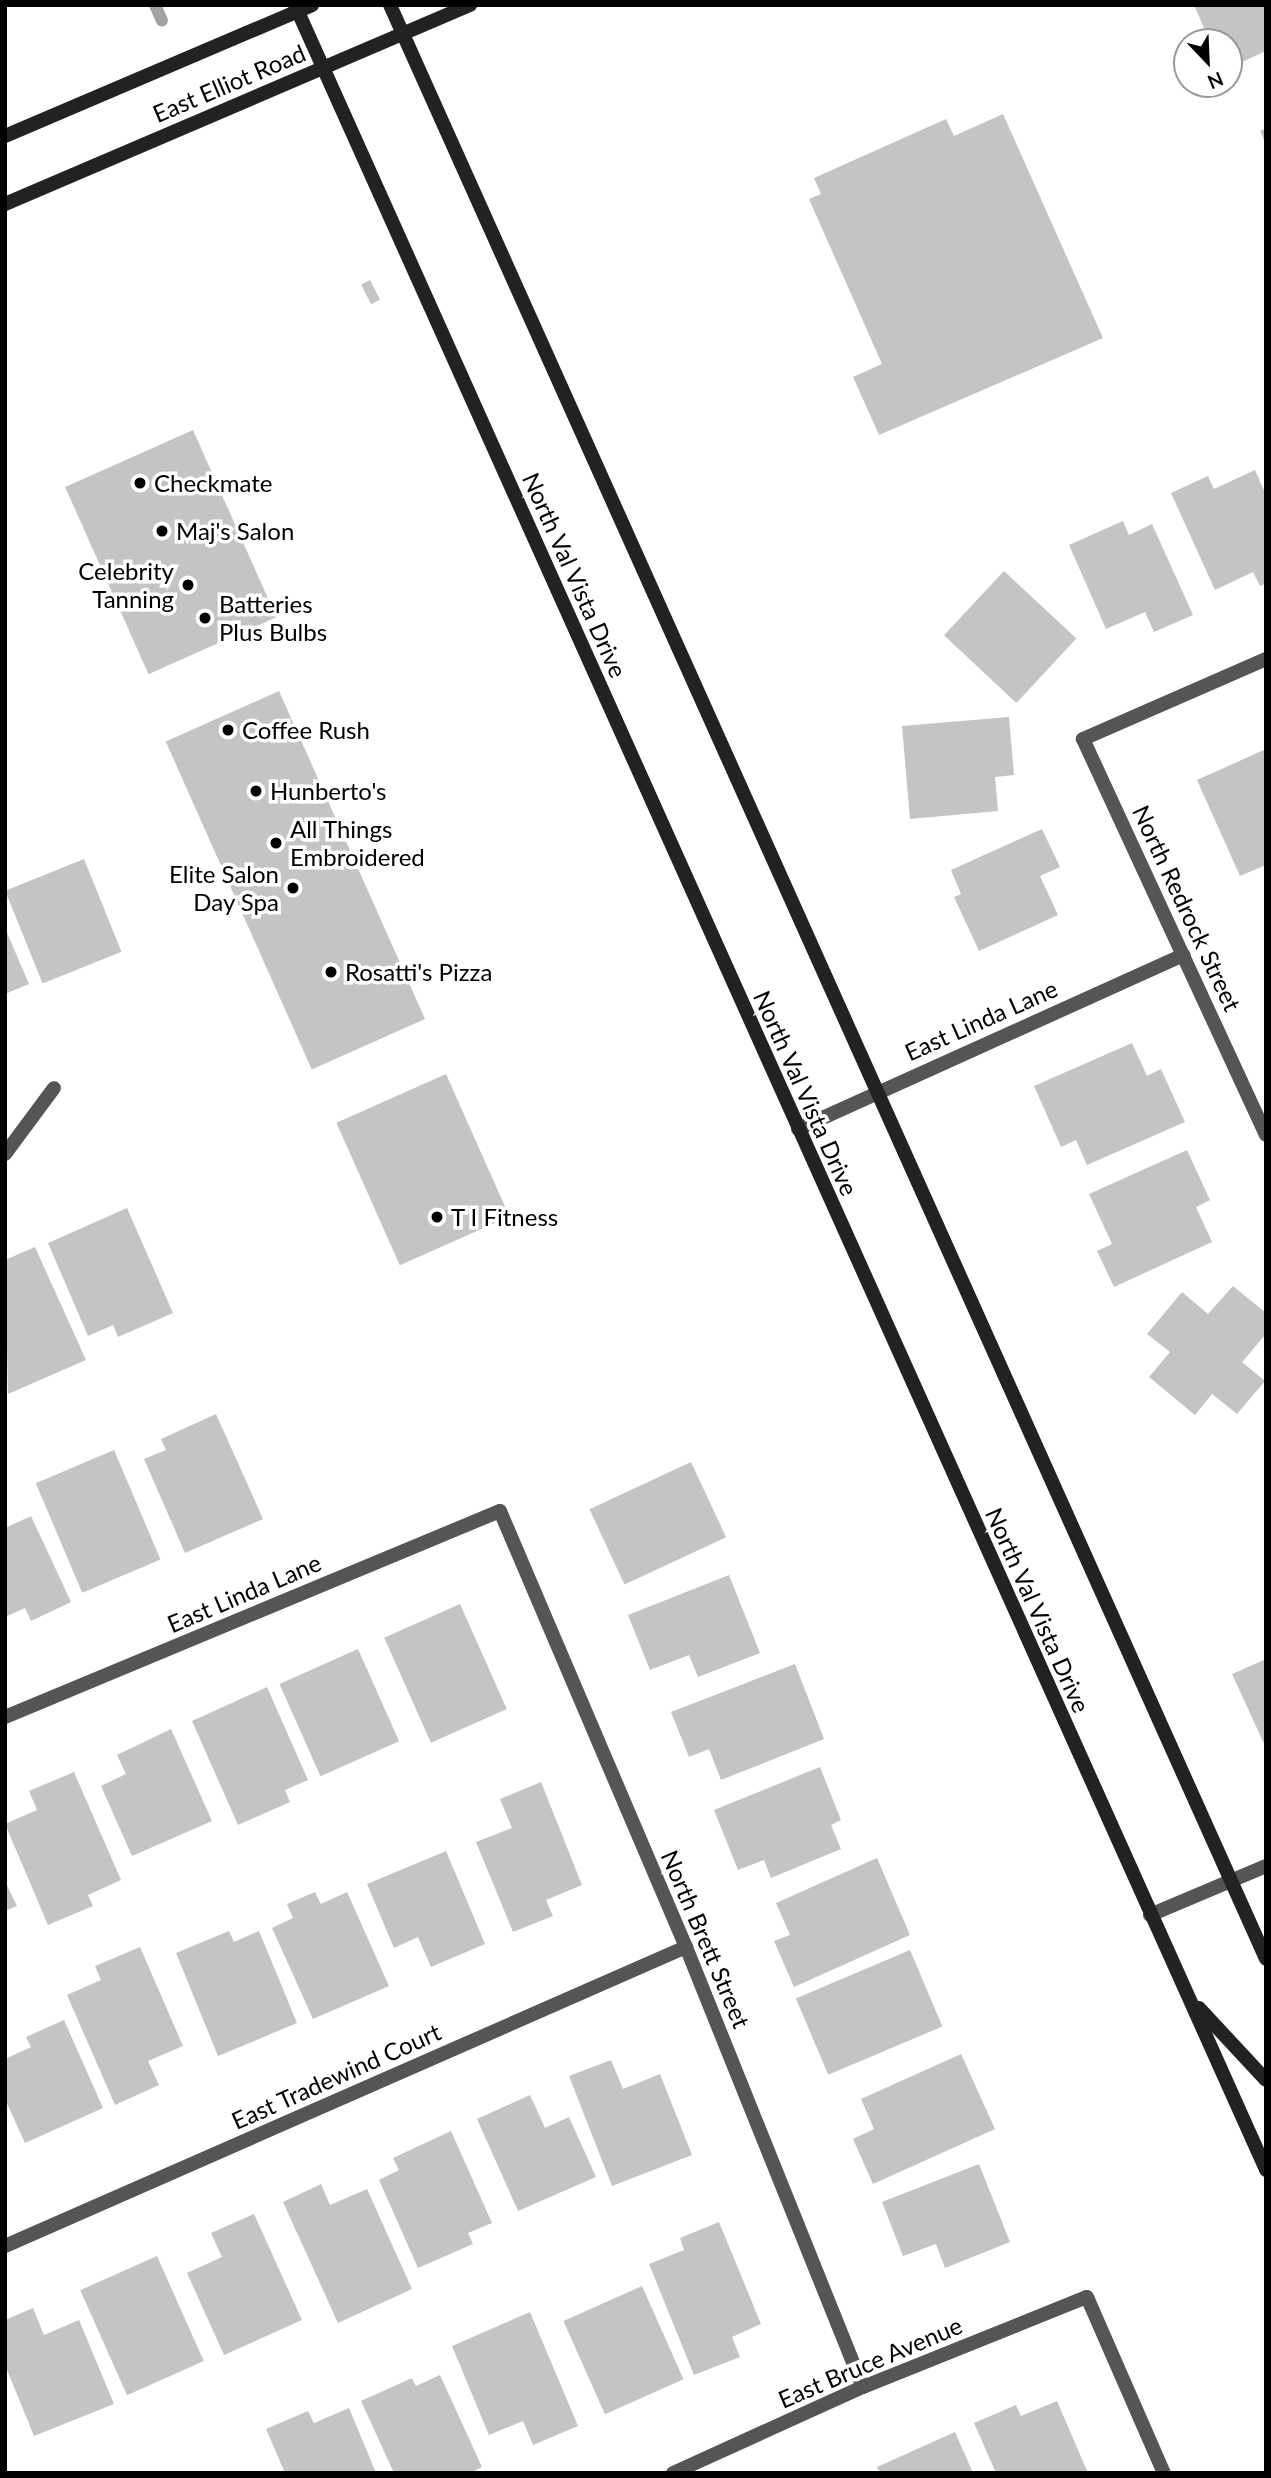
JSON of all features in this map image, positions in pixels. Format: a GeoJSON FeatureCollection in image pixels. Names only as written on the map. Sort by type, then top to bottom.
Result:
{"type":"FeatureCollection","features":[{"type":"Feature","properties":{"kind":"main road","name":"East Elliot Road"},"geometry":{"type":"LineString","coordinates":[[5,135],[297,8],[312,5]]}},
{"type":"Feature","properties":{"kind":"main road"},"geometry":{"type":"LineString","coordinates":[[390,5],[1266,1959]]}},
{"type":"Feature","properties":{"kind":"main road","name":"East Elliot Road"},"geometry":{"type":"LineString","coordinates":[[5,204],[470,5]]}},
{"type":"Feature","properties":{"kind":"main road","name":"North Val Vista Drive"},"geometry":{"type":"LineString","coordinates":[[297,8],[1266,2170]]}},
{"type":"Feature","properties":{"kind":"main road"},"geometry":{"type":"LineString","coordinates":[[1191,2000],[1266,2080]]}},
{"type":"Feature","properties":{"kind":"street","name":"North Redrock Street"},"geometry":{"type":"LineString","coordinates":[[1266,659],[1083,739],[1266,1135]]}},
{"type":"Feature","properties":{"kind":"street","name":"East Linda Lane"},"geometry":{"type":"LineString","coordinates":[[798,1129],[1184,955]]}},
{"type":"Feature","properties":{"kind":"street"},"geometry":{"type":"LineString","coordinates":[[5,1154],[54,1088]]}},
{"type":"Feature","properties":{"kind":"street","name":"East Linda Lane"},"geometry":{"type":"LineString","coordinates":[[5,1717],[500,1511]]}},
{"type":"Feature","properties":{"kind":"street","name":"North Brett Street"},"geometry":{"type":"LineString","coordinates":[[500,1511],[686,1947],[863,2387]]}},
{"type":"Feature","properties":{"kind":"street"},"geometry":{"type":"LineString","coordinates":[[1150,1915],[1266,1866]]}},
{"type":"Feature","properties":{"kind":"street","name":"East Tradewind Court"},"geometry":{"type":"LineString","coordinates":[[5,2246],[686,1947]]}},
{"type":"Feature","properties":{"kind":"street","name":"East Bruce Avenue"},"geometry":{"type":"LineString","coordinates":[[673,2473],[863,2387],[1087,2297],[1164,2473]]}},
{"type":"Feature","properties":{"kind":"building"},"geometry":{"type":"Polygon","coordinates":[[[1194,5],[1266,5],[1266,51],[1243,62],[1243,28],[1204,28],[1194,5]]]}},
{"type":"Feature","properties":{"kind":"building"},"geometry":{"type":"Polygon","coordinates":[[[1003,114],[1103,338],[879,435],[853,377],[882,364],[809,199],[821,194],[814,178],[946,119],[954,136],[1003,114]]]}},
{"type":"Feature","properties":{"kind":"building"},"geometry":{"type":"Polygon","coordinates":[[[1266,128],[1266,144],[1260,131],[1266,128]]]}},
{"type":"Feature","properties":{"kind":"building"},"geometry":{"type":"Polygon","coordinates":[[[370,280],[380,300],[371,304],[361,285],[370,280]]]}},
{"type":"Feature","properties":{"kind":"building"},"geometry":{"type":"Polygon","coordinates":[[[193,430],[276,617],[148,674],[65,487],[193,430]]]}},
{"type":"Feature","properties":{"kind":"building"},"geometry":{"type":"Polygon","coordinates":[[[1255,470],[1266,495],[1266,583],[1260,586],[1253,572],[1215,590],[1171,493],[1208,476],[1214,489],[1255,470]]]}},
{"type":"Feature","properties":{"kind":"building"},"geometry":{"type":"Polygon","coordinates":[[[1123,521],[1129,535],[1152,524],[1193,615],[1154,632],[1145,612],[1106,629],[1069,545],[1123,521]]]}},
{"type":"Feature","properties":{"kind":"building"},"geometry":{"type":"Polygon","coordinates":[[[1004,571],[1076,639],[1016,703],[944,635],[1004,571]]]}},
{"type":"Feature","properties":{"kind":"building"},"geometry":{"type":"Polygon","coordinates":[[[279,691],[425,1019],[312,1069],[166,741],[279,691]]]}},
{"type":"Feature","properties":{"kind":"building"},"geometry":{"type":"Polygon","coordinates":[[[1009,717],[1014,775],[995,777],[998,811],[910,819],[902,726],[1009,717]]]}},
{"type":"Feature","properties":{"kind":"building"},"geometry":{"type":"Polygon","coordinates":[[[1266,749],[1266,865],[1240,876],[1197,780],[1266,749]]]}},
{"type":"Feature","properties":{"kind":"building"},"geometry":{"type":"Polygon","coordinates":[[[1042,829],[1060,867],[1040,876],[1058,915],[979,951],[954,897],[961,894],[951,870],[1042,829]]]}},
{"type":"Feature","properties":{"kind":"building"},"geometry":{"type":"Polygon","coordinates":[[[84,859],[121,952],[43,984],[5,891],[84,859]]]}},
{"type":"Feature","properties":{"kind":"building"},"geometry":{"type":"Polygon","coordinates":[[[5,928],[29,984],[5,994],[5,928]]]}},
{"type":"Feature","properties":{"kind":"building"},"geometry":{"type":"Polygon","coordinates":[[[1132,1043],[1147,1076],[1161,1069],[1185,1122],[1087,1165],[1076,1140],[1061,1147],[1034,1086],[1132,1043]]]}},
{"type":"Feature","properties":{"kind":"building"},"geometry":{"type":"Polygon","coordinates":[[[446,1074],[509,1217],[400,1265],[336,1123],[446,1074]]]}},
{"type":"Feature","properties":{"kind":"building"},"geometry":{"type":"Polygon","coordinates":[[[1187,1150],[1210,1200],[1196,1207],[1212,1242],[1114,1287],[1097,1251],[1112,1244],[1089,1194],[1187,1150]]]}},
{"type":"Feature","properties":{"kind":"building"},"geometry":{"type":"Polygon","coordinates":[[[127,1208],[173,1313],[118,1337],[113,1325],[88,1336],[48,1243],[127,1208]]]}},
{"type":"Feature","properties":{"kind":"building"},"geometry":{"type":"Polygon","coordinates":[[[35,1247],[86,1360],[8,1394],[5,1260],[35,1247]]]}},
{"type":"Feature","properties":{"kind":"building"},"geometry":{"type":"Polygon","coordinates":[[[1233,1286],[1266,1313],[1266,1334],[1242,1362],[1265,1381],[1237,1414],[1212,1394],[1195,1415],[1149,1377],[1170,1352],[1147,1334],[1182,1292],[1208,1314],[1233,1286]]]}},
{"type":"Feature","properties":{"kind":"building"},"geometry":{"type":"Polygon","coordinates":[[[216,1414],[263,1519],[185,1553],[144,1459],[166,1450],[161,1439],[216,1414]]]}},
{"type":"Feature","properties":{"kind":"building"},"geometry":{"type":"Polygon","coordinates":[[[114,1450],[160,1560],[82,1593],[36,1483],[114,1450]]]}},
{"type":"Feature","properties":{"kind":"building"},"geometry":{"type":"Polygon","coordinates":[[[691,1462],[726,1537],[625,1585],[589,1509],[691,1462]]]}},
{"type":"Feature","properties":{"kind":"building"},"geometry":{"type":"Polygon","coordinates":[[[31,1516],[71,1602],[31,1621],[25,1608],[5,1617],[5,1528],[31,1516]]]}},
{"type":"Feature","properties":{"kind":"building"},"geometry":{"type":"Polygon","coordinates":[[[729,1575],[760,1653],[698,1677],[689,1655],[650,1670],[628,1615],[729,1575]]]}},
{"type":"Feature","properties":{"kind":"building"},"geometry":{"type":"Polygon","coordinates":[[[460,1604],[507,1709],[431,1743],[384,1638],[460,1604]]]}},
{"type":"Feature","properties":{"kind":"building"},"geometry":{"type":"Polygon","coordinates":[[[358,1649],[399,1741],[321,1776],[279,1684],[358,1649]]]}},
{"type":"Feature","properties":{"kind":"building"},"geometry":{"type":"Polygon","coordinates":[[[1266,1659],[1266,1748],[1232,1674],[1266,1659]]]}},
{"type":"Feature","properties":{"kind":"building"},"geometry":{"type":"Polygon","coordinates":[[[795,1664],[824,1739],[721,1780],[709,1749],[689,1757],[671,1712],[795,1664]]]}},
{"type":"Feature","properties":{"kind":"building"},"geometry":{"type":"Polygon","coordinates":[[[267,1687],[308,1780],[285,1790],[290,1802],[238,1825],[192,1721],[267,1687]]]}},
{"type":"Feature","properties":{"kind":"building"},"geometry":{"type":"Polygon","coordinates":[[[171,1729],[212,1821],[132,1856],[101,1786],[126,1774],[117,1755],[171,1729]]]}},
{"type":"Feature","properties":{"kind":"building"},"geometry":{"type":"Polygon","coordinates":[[[820,1767],[841,1820],[831,1825],[841,1849],[771,1878],[764,1860],[738,1870],[714,1810],[820,1767]]]}},
{"type":"Feature","properties":{"kind":"building"},"geometry":{"type":"Polygon","coordinates":[[[74,1772],[121,1880],[88,1895],[93,1906],[48,1925],[5,1824],[37,1810],[29,1791],[74,1772]]]}},
{"type":"Feature","properties":{"kind":"building"},"geometry":{"type":"Polygon","coordinates":[[[541,1782],[582,1885],[546,1900],[553,1916],[513,1932],[476,1842],[512,1828],[500,1799],[541,1782]]]}},
{"type":"Feature","properties":{"kind":"building"},"geometry":{"type":"Polygon","coordinates":[[[446,1851],[485,1944],[431,1967],[418,1937],[394,1948],[367,1884],[446,1851]]]}},
{"type":"Feature","properties":{"kind":"building"},"geometry":{"type":"Polygon","coordinates":[[[877,1858],[910,1935],[794,1987],[774,1941],[790,1935],[776,1903],[877,1858]]]}},
{"type":"Feature","properties":{"kind":"building"},"geometry":{"type":"Polygon","coordinates":[[[5,1881],[17,1906],[5,1911],[5,1881]]]}},
{"type":"Feature","properties":{"kind":"building"},"geometry":{"type":"Polygon","coordinates":[[[315,1892],[321,1904],[347,1892],[389,1986],[313,2019],[272,1928],[293,1918],[287,1904],[315,1892]]]}},
{"type":"Feature","properties":{"kind":"building"},"geometry":{"type":"Polygon","coordinates":[[[229,1931],[234,1942],[259,1931],[297,2023],[218,2056],[176,1953],[229,1931]]]}},
{"type":"Feature","properties":{"kind":"building"},"geometry":{"type":"Polygon","coordinates":[[[140,1947],[183,2046],[148,2061],[159,2085],[115,2105],[67,1995],[101,1980],[95,1966],[140,1947]]]}},
{"type":"Feature","properties":{"kind":"building"},"geometry":{"type":"Polygon","coordinates":[[[910,1950],[942,2026],[828,2075],[796,1998],[910,1950]]]}},
{"type":"Feature","properties":{"kind":"building"},"geometry":{"type":"Polygon","coordinates":[[[64,2020],[103,2108],[25,2143],[5,2099],[5,2059],[31,2047],[26,2037],[64,2020]]]}},
{"type":"Feature","properties":{"kind":"building"},"geometry":{"type":"Polygon","coordinates":[[[961,2054],[995,2129],[873,2184],[853,2139],[874,2129],[861,2099],[961,2054]]]}},
{"type":"Feature","properties":{"kind":"building"},"geometry":{"type":"Polygon","coordinates":[[[611,2060],[623,2089],[660,2074],[692,2155],[612,2186],[569,2076],[611,2060]]]}},
{"type":"Feature","properties":{"kind":"building"},"geometry":{"type":"Polygon","coordinates":[[[530,2095],[545,2128],[569,2117],[596,2177],[518,2211],[477,2119],[530,2095]]]}},
{"type":"Feature","properties":{"kind":"building"},"geometry":{"type":"Polygon","coordinates":[[[451,2131],[492,2223],[468,2233],[473,2244],[418,2268],[379,2180],[399,2170],[393,2158],[451,2131]]]}},
{"type":"Feature","properties":{"kind":"building"},"geometry":{"type":"Polygon","coordinates":[[[979,2164],[1010,2242],[945,2268],[936,2244],[903,2256],[882,2202],[979,2164]]]}},
{"type":"Feature","properties":{"kind":"building"},"geometry":{"type":"Polygon","coordinates":[[[321,2184],[330,2205],[367,2189],[412,2289],[338,2323],[283,2202],[321,2184]]]}},
{"type":"Feature","properties":{"kind":"building"},"geometry":{"type":"Polygon","coordinates":[[[254,2214],[302,2320],[224,2355],[187,2273],[222,2257],[211,2233],[254,2214]]]}},
{"type":"Feature","properties":{"kind":"building"},"geometry":{"type":"Polygon","coordinates":[[[719,2222],[761,2324],[732,2337],[740,2357],[694,2375],[649,2264],[684,2250],[680,2238],[719,2222]]]}},
{"type":"Feature","properties":{"kind":"building"},"geometry":{"type":"Polygon","coordinates":[[[157,2256],[204,2361],[127,2395],[80,2290],[157,2256]]]}},
{"type":"Feature","properties":{"kind":"building"},"geometry":{"type":"Polygon","coordinates":[[[642,2286],[683,2379],[605,2414],[563,2321],[642,2286]]]}},
{"type":"Feature","properties":{"kind":"building"},"geometry":{"type":"Polygon","coordinates":[[[33,2308],[44,2335],[79,2320],[114,2404],[34,2436],[5,2365],[5,2320],[33,2308]]]}},
{"type":"Feature","properties":{"kind":"building"},"geometry":{"type":"Polygon","coordinates":[[[530,2312],[578,2426],[533,2445],[523,2421],[489,2435],[452,2346],[530,2312]]]}},
{"type":"Feature","properties":{"kind":"building"},"geometry":{"type":"Polygon","coordinates":[[[440,2375],[482,2467],[470,2473],[394,2473],[361,2401],[412,2378],[416,2386],[440,2375]]]}},
{"type":"Feature","properties":{"kind":"building"},"geometry":{"type":"Polygon","coordinates":[[[1057,2401],[1088,2473],[996,2473],[974,2423],[1016,2405],[1021,2416],[1057,2401]]]}},
{"type":"Feature","properties":{"kind":"building"},"geometry":{"type":"Polygon","coordinates":[[[349,2408],[376,2473],[285,2473],[266,2429],[308,2411],[314,2423],[349,2408]]]}},
{"type":"Feature","properties":{"kind":"building"},"geometry":{"type":"Polygon","coordinates":[[[955,2432],[973,2473],[880,2473],[877,2467],[955,2432]]]}},
{"type":"Feature","properties":{"kind":"waterway"},"geometry":{"type":"LineString","coordinates":[[155,5],[162,21]]}},
{"type":"Feature","properties":{"kind":"place","name":"Checkmate"},"geometry":{"type":"Point","coordinates":[140,483]}},
{"type":"Feature","properties":{"kind":"place","name":"Maj's Salon"},"geometry":{"type":"Point","coordinates":[162,531]}},
{"type":"Feature","properties":{"kind":"place","name":"Celebrity Tanning"},"geometry":{"type":"Point","coordinates":[188,585]}},
{"type":"Feature","properties":{"kind":"place","name":"Batteries Plus Bulbs"},"geometry":{"type":"Point","coordinates":[205,618]}},
{"type":"Feature","properties":{"kind":"place","name":"Coffee Rush"},"geometry":{"type":"Point","coordinates":[228,730]}},
{"type":"Feature","properties":{"kind":"place","name":"Hunberto's"},"geometry":{"type":"Point","coordinates":[256,791]}},
{"type":"Feature","properties":{"kind":"place","name":"All Things Embroidered"},"geometry":{"type":"Point","coordinates":[276,843]}},
{"type":"Feature","properties":{"kind":"place","name":"Elite Salon Day Spa"},"geometry":{"type":"Point","coordinates":[293,888]}},
{"type":"Feature","properties":{"kind":"place","name":"Rosatti's Pizza"},"geometry":{"type":"Point","coordinates":[331,972]}},
{"type":"Feature","properties":{"kind":"place","name":"T I Fitness"},"geometry":{"type":"Point","coordinates":[437,1217]}}]}
